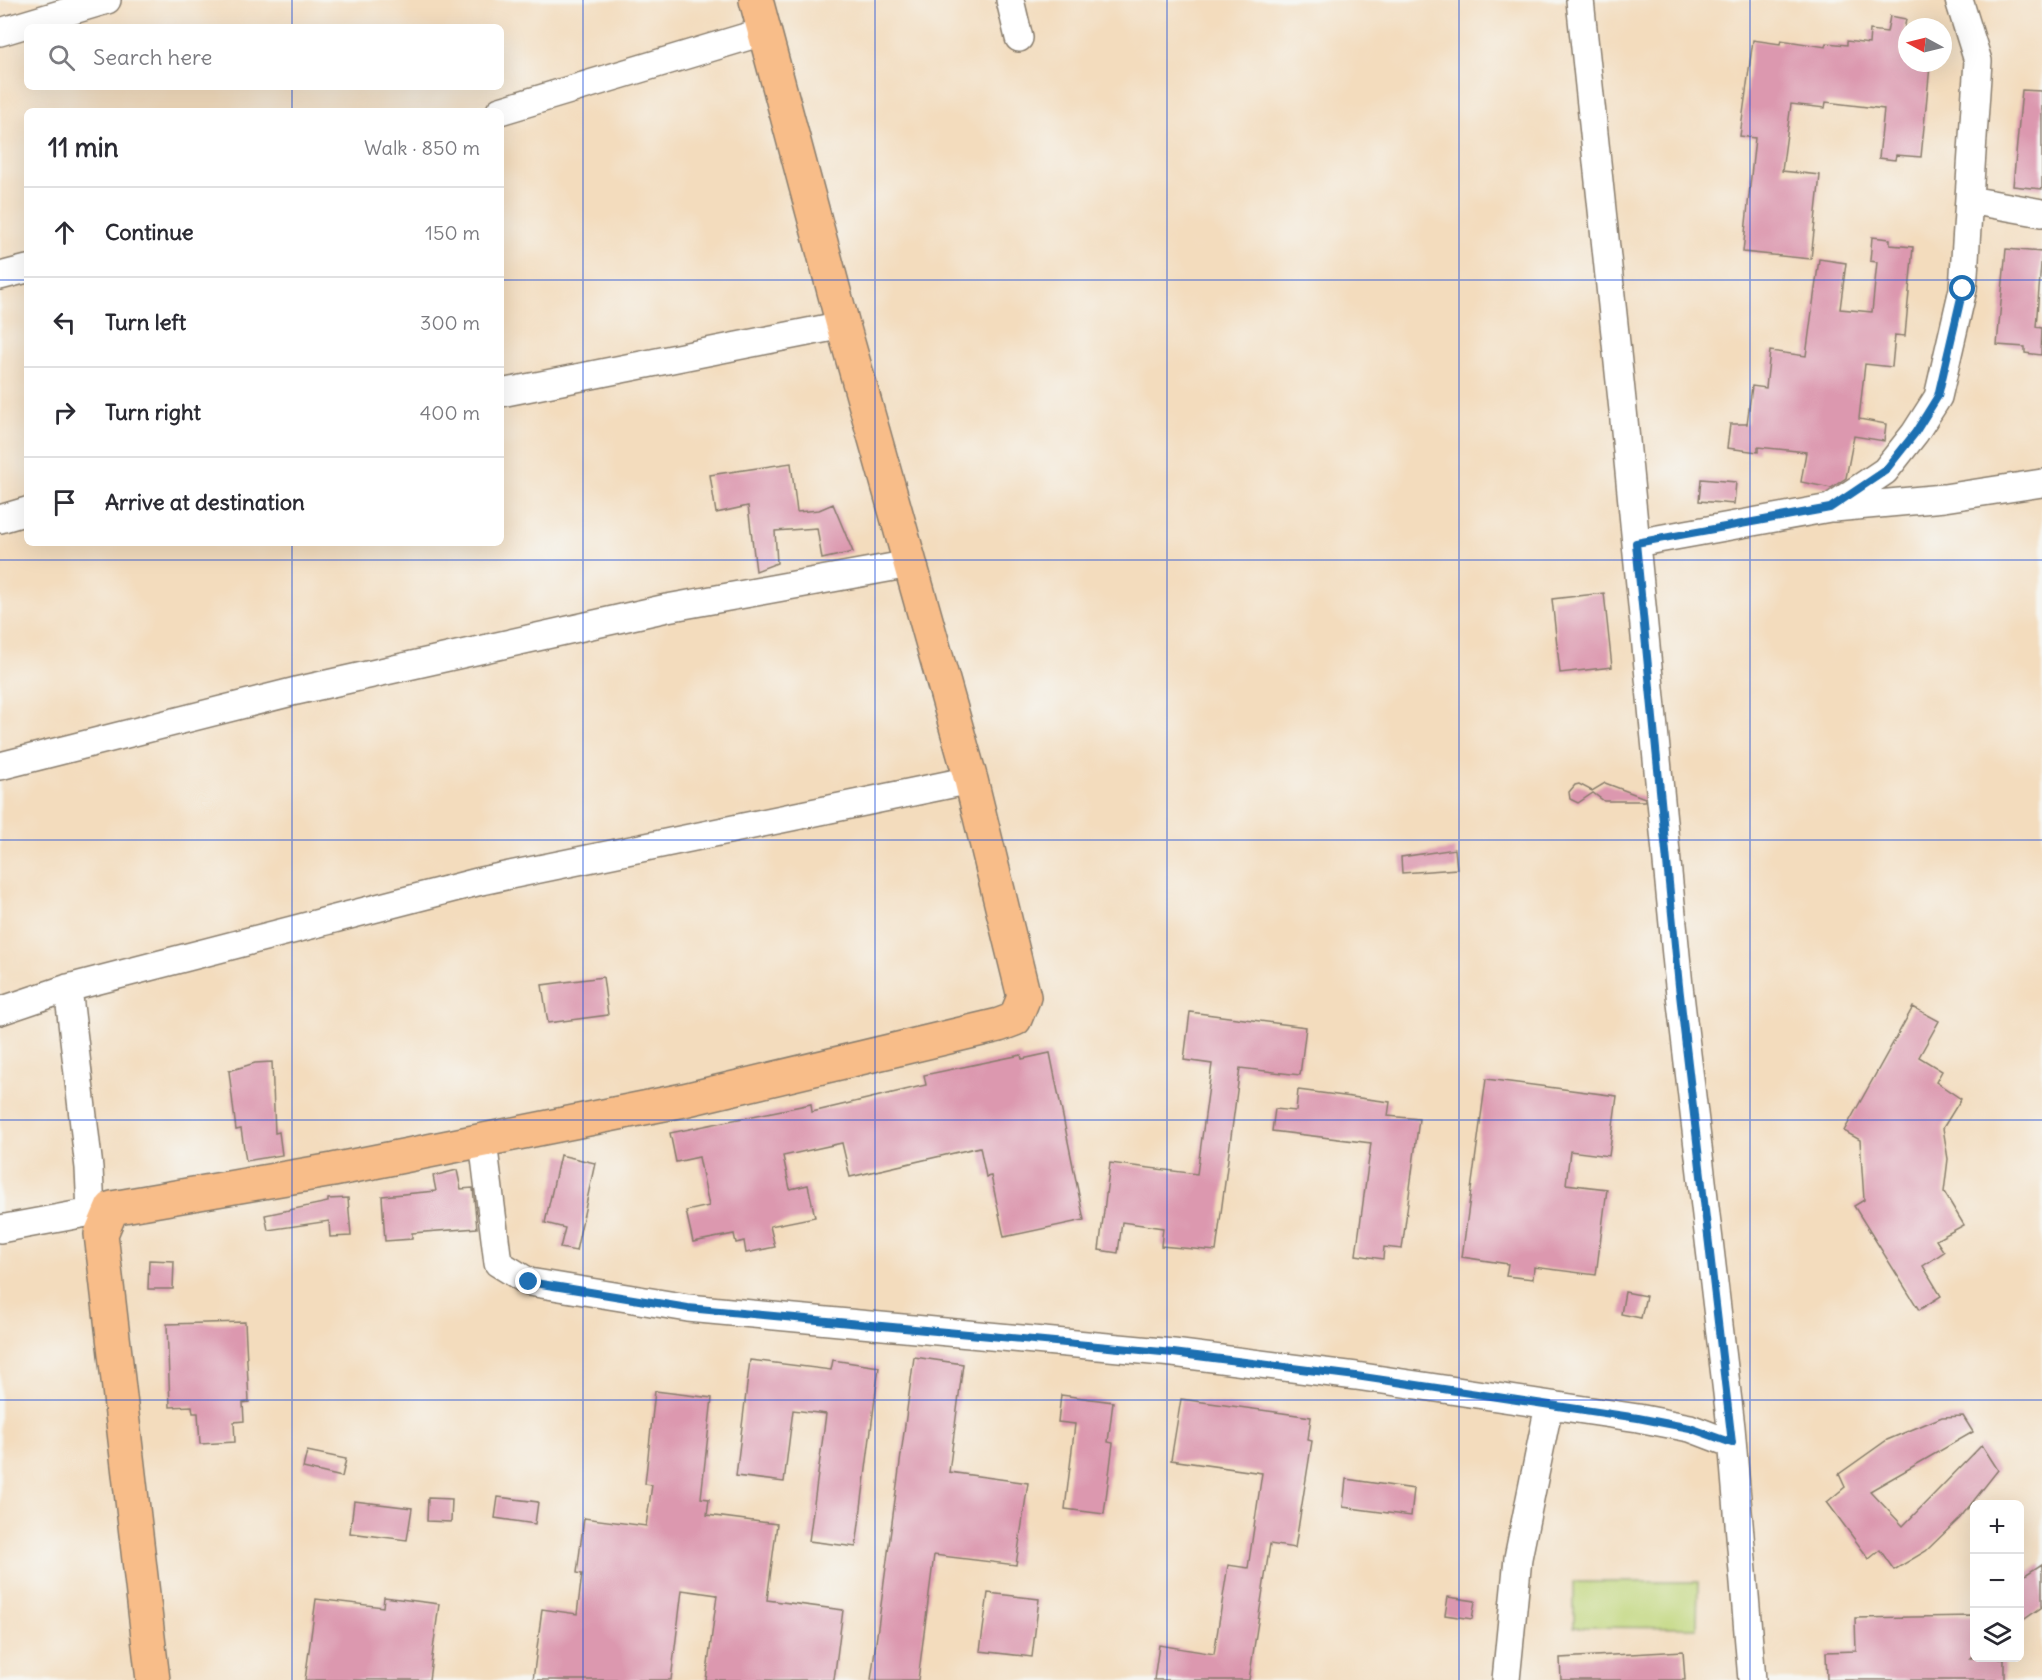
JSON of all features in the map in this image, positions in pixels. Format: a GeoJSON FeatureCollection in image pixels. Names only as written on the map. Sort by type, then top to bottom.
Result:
{"type":"FeatureCollection","features":[{"type":"Feature","properties":{"kind":"main road"},"geometry":{"type":"LineString","coordinates":[[153,1680],[101,1234],[101,1211],[483,1141],[684,1100],[1015,1019],[1024,997],[971,780],[843,325],[756,0]]}},
{"type":"Feature","properties":{"kind":"street"},"geometry":{"type":"LineString","coordinates":[[27,24],[107,0]]}},
{"type":"Feature","properties":{"kind":"street"},"geometry":{"type":"LineString","coordinates":[[1010,0],[1019,39]]}},
{"type":"Feature","properties":{"kind":"street"},"geometry":{"type":"LineString","coordinates":[[1580,0],[1679,986],[1732,1443],[1752,1680]]}},
{"type":"Feature","properties":{"kind":"street"},"geometry":{"type":"LineString","coordinates":[[1830,508],[1885,471],[1915,433],[1938,396],[1963,289],[1978,61],[1959,0]]}},
{"type":"Feature","properties":{"kind":"street"},"geometry":{"type":"LineString","coordinates":[[0,32],[24,25]]}},
{"type":"Feature","properties":{"kind":"street"},"geometry":{"type":"LineString","coordinates":[[504,110],[766,31]]}},
{"type":"Feature","properties":{"kind":"street"},"geometry":{"type":"LineString","coordinates":[[1970,200],[2042,213]]}},
{"type":"Feature","properties":{"kind":"street"},"geometry":{"type":"LineString","coordinates":[[0,276],[24,270]]}},
{"type":"Feature","properties":{"kind":"street"},"geometry":{"type":"LineString","coordinates":[[504,392],[843,325]]}},
{"type":"Feature","properties":{"kind":"street"},"geometry":{"type":"LineString","coordinates":[[1636,543],[1830,508],[1944,498],[2042,483]]}},
{"type":"Feature","properties":{"kind":"street"},"geometry":{"type":"LineString","coordinates":[[0,519],[24,511]]}},
{"type":"Feature","properties":{"kind":"street"},"geometry":{"type":"LineString","coordinates":[[0,766],[296,691],[667,608],[910,564]]}},
{"type":"Feature","properties":{"kind":"street"},"geometry":{"type":"LineString","coordinates":[[0,1011],[68,988],[481,881],[971,780]]}},
{"type":"Feature","properties":{"kind":"street"},"geometry":{"type":"LineString","coordinates":[[0,1228],[101,1211],[89,1168],[68,988]]}},
{"type":"Feature","properties":{"kind":"street"},"geometry":{"type":"LineString","coordinates":[[483,1141],[498,1263],[529,1282],[688,1308],[1184,1354],[1549,1405],[1690,1428],[1732,1443]]}},
{"type":"Feature","properties":{"kind":"street"},"geometry":{"type":"LineString","coordinates":[[1506,1680],[1518,1558],[1549,1405]]}},
{"type":"Feature","properties":{"kind":"green space"},"geometry":{"type":"Polygon","coordinates":[[[1574,1582],[1698,1582],[1697,1628],[1574,1627],[1574,1582]]]}},
{"type":"Feature","properties":{"kind":"building"},"geometry":{"type":"Polygon","coordinates":[[[1890,16],[1901,18],[1898,18],[1898,72],[1929,72],[1921,157],[1896,155],[1895,160],[1879,158],[1884,109],[1826,102],[1825,108],[1791,104],[1782,171],[1820,175],[1811,259],[1743,252],[1755,138],[1740,136],[1753,40],[1780,44],[1781,40],[1826,47],[1827,43],[1847,45],[1847,41],[1869,44],[1870,30],[1887,32],[1890,16]]]}},
{"type":"Feature","properties":{"kind":"building"},"geometry":{"type":"Polygon","coordinates":[[[2022,90],[2042,91],[2042,189],[2013,186],[2022,90]]]}},
{"type":"Feature","properties":{"kind":"building"},"geometry":{"type":"Polygon","coordinates":[[[1872,237],[1890,239],[1890,245],[1913,247],[1905,336],[1895,335],[1892,367],[1865,364],[1859,419],[1886,424],[1884,441],[1854,436],[1846,478],[1831,488],[1801,482],[1806,452],[1758,447],[1758,452],[1727,448],[1730,424],[1747,424],[1752,386],[1766,388],[1770,351],[1806,356],[1819,259],[1846,263],[1840,309],[1872,312],[1877,262],[1870,261],[1872,237]]]}},
{"type":"Feature","properties":{"kind":"building"},"geometry":{"type":"Polygon","coordinates":[[[2006,249],[2042,252],[2036,327],[2042,328],[2041,355],[2025,353],[2025,347],[1997,345],[2006,249]]]}},
{"type":"Feature","properties":{"kind":"building"},"geometry":{"type":"Polygon","coordinates":[[[791,463],[797,512],[819,510],[833,504],[853,552],[822,559],[817,528],[775,531],[777,563],[756,571],[748,506],[716,513],[710,475],[791,463]]]}},
{"type":"Feature","properties":{"kind":"building"},"geometry":{"type":"Polygon","coordinates":[[[1701,479],[1736,482],[1734,504],[1699,501],[1701,479]]]}},
{"type":"Feature","properties":{"kind":"building"},"geometry":{"type":"Polygon","coordinates":[[[1604,593],[1612,667],[1560,673],[1552,599],[1604,593]]]}},
{"type":"Feature","properties":{"kind":"building"},"geometry":{"type":"Polygon","coordinates":[[[1605,783],[1645,798],[1645,801],[1604,801],[1593,793],[1578,803],[1570,799],[1569,792],[1575,785],[1579,784],[1592,791],[1605,783]]]}},
{"type":"Feature","properties":{"kind":"building"},"geometry":{"type":"Polygon","coordinates":[[[1455,849],[1457,869],[1402,873],[1401,857],[1455,849]]]}},
{"type":"Feature","properties":{"kind":"building"},"geometry":{"type":"Polygon","coordinates":[[[603,977],[608,1015],[548,1023],[542,985],[603,977]]]}},
{"type":"Feature","properties":{"kind":"building"},"geometry":{"type":"Polygon","coordinates":[[[1913,1007],[1939,1021],[1919,1057],[1942,1071],[1936,1082],[1961,1099],[1943,1128],[1948,1159],[1944,1192],[1964,1225],[1936,1240],[1944,1252],[1923,1266],[1941,1296],[1919,1310],[1854,1206],[1864,1200],[1860,1140],[1844,1131],[1913,1007]]]}},
{"type":"Feature","properties":{"kind":"building"},"geometry":{"type":"Polygon","coordinates":[[[1190,1012],[1306,1027],[1300,1075],[1240,1068],[1216,1251],[1161,1246],[1163,1228],[1122,1222],[1118,1253],[1099,1250],[1110,1163],[1197,1174],[1212,1064],[1184,1060],[1190,1012]]]}},
{"type":"Feature","properties":{"kind":"building"},"geometry":{"type":"Polygon","coordinates":[[[1050,1053],[1084,1220],[1004,1237],[991,1176],[986,1177],[980,1147],[850,1177],[842,1143],[783,1156],[790,1189],[808,1185],[815,1217],[770,1226],[775,1247],[746,1253],[744,1241],[736,1243],[734,1234],[693,1242],[686,1211],[709,1206],[699,1157],[676,1162],[670,1133],[811,1104],[812,1112],[926,1085],[924,1075],[1021,1055],[1022,1059],[1050,1053]]]}},
{"type":"Feature","properties":{"kind":"building"},"geometry":{"type":"Polygon","coordinates":[[[272,1062],[275,1133],[279,1132],[282,1155],[246,1161],[241,1129],[236,1130],[229,1071],[255,1063],[272,1062]]]}},
{"type":"Feature","properties":{"kind":"building"},"geometry":{"type":"Polygon","coordinates":[[[1486,1079],[1617,1096],[1609,1156],[1570,1151],[1566,1184],[1607,1189],[1596,1275],[1534,1267],[1533,1279],[1506,1276],[1508,1264],[1462,1257],[1486,1079]]]}},
{"type":"Feature","properties":{"kind":"building"},"geometry":{"type":"Polygon","coordinates":[[[1298,1090],[1390,1102],[1388,1116],[1419,1119],[1402,1249],[1384,1247],[1383,1259],[1356,1255],[1371,1143],[1272,1131],[1275,1109],[1296,1111],[1298,1090]]]}},
{"type":"Feature","properties":{"kind":"building"},"geometry":{"type":"Polygon","coordinates":[[[560,1155],[595,1163],[576,1251],[560,1248],[565,1228],[545,1223],[560,1155]]]}},
{"type":"Feature","properties":{"kind":"building"},"geometry":{"type":"Polygon","coordinates":[[[457,1170],[461,1189],[473,1188],[477,1228],[412,1233],[412,1239],[385,1241],[382,1196],[436,1191],[433,1176],[457,1170]]]}},
{"type":"Feature","properties":{"kind":"building"},"geometry":{"type":"Polygon","coordinates":[[[348,1198],[351,1236],[330,1237],[329,1221],[268,1230],[265,1215],[328,1202],[328,1199],[348,1198]]]}},
{"type":"Feature","properties":{"kind":"building"},"geometry":{"type":"Polygon","coordinates":[[[149,1260],[174,1261],[173,1289],[148,1289],[149,1260]]]}},
{"type":"Feature","properties":{"kind":"building"},"geometry":{"type":"Polygon","coordinates":[[[1625,1292],[1646,1296],[1641,1318],[1621,1314],[1625,1292]]]}},
{"type":"Feature","properties":{"kind":"building"},"geometry":{"type":"Polygon","coordinates":[[[245,1322],[249,1402],[243,1403],[244,1421],[234,1422],[235,1442],[200,1444],[198,1413],[193,1413],[192,1406],[170,1407],[167,1324],[245,1322]]]}},
{"type":"Feature","properties":{"kind":"building"},"geometry":{"type":"Polygon","coordinates":[[[914,1357],[963,1364],[949,1472],[1028,1483],[1016,1565],[934,1555],[918,1680],[871,1680],[914,1357]]]}},
{"type":"Feature","properties":{"kind":"building"},"geometry":{"type":"Polygon","coordinates":[[[750,1360],[831,1370],[833,1360],[879,1367],[856,1547],[809,1541],[826,1414],[793,1410],[784,1482],[736,1476],[750,1360]]]}},
{"type":"Feature","properties":{"kind":"building"},"geometry":{"type":"Polygon","coordinates":[[[655,1391],[712,1398],[701,1498],[709,1499],[707,1515],[777,1524],[767,1600],[843,1610],[834,1680],[706,1680],[717,1595],[682,1590],[671,1680],[533,1680],[542,1609],[577,1614],[582,1574],[577,1573],[584,1518],[646,1526],[652,1485],[645,1484],[655,1391]]]}},
{"type":"Feature","properties":{"kind":"building"},"geometry":{"type":"Polygon","coordinates":[[[1061,1395],[1113,1402],[1108,1442],[1113,1443],[1104,1514],[1065,1509],[1075,1424],[1058,1422],[1061,1395]]]}},
{"type":"Feature","properties":{"kind":"building"},"geometry":{"type":"Polygon","coordinates":[[[1181,1399],[1311,1417],[1308,1440],[1312,1441],[1295,1548],[1270,1544],[1249,1680],[1154,1680],[1159,1645],[1214,1654],[1228,1565],[1248,1568],[1262,1473],[1171,1460],[1181,1399]]]}},
{"type":"Feature","properties":{"kind":"building"},"geometry":{"type":"Polygon","coordinates":[[[1963,1416],[1973,1432],[1870,1491],[1903,1526],[1982,1445],[1998,1470],[1974,1500],[1970,1500],[1970,1505],[1960,1518],[1926,1551],[1894,1570],[1880,1550],[1869,1559],[1827,1502],[1845,1487],[1839,1474],[1887,1440],[1942,1417],[1963,1416]]]}},
{"type":"Feature","properties":{"kind":"building"},"geometry":{"type":"Polygon","coordinates":[[[307,1451],[346,1459],[342,1477],[303,1468],[307,1451]]]}},
{"type":"Feature","properties":{"kind":"building"},"geometry":{"type":"Polygon","coordinates":[[[1346,1479],[1414,1489],[1411,1516],[1343,1507],[1346,1479]]]}},
{"type":"Feature","properties":{"kind":"building"},"geometry":{"type":"Polygon","coordinates":[[[498,1497],[538,1502],[535,1524],[495,1518],[498,1497]]]}},
{"type":"Feature","properties":{"kind":"building"},"geometry":{"type":"Polygon","coordinates":[[[428,1498],[452,1499],[451,1522],[427,1521],[428,1498]]]}},
{"type":"Feature","properties":{"kind":"building"},"geometry":{"type":"Polygon","coordinates":[[[354,1501],[412,1508],[407,1540],[350,1533],[354,1501]]]}},
{"type":"Feature","properties":{"kind":"building"},"geometry":{"type":"Polygon","coordinates":[[[2042,1564],[2042,1607],[2024,1620],[2024,1608],[2024,1576],[2042,1564]]]}},
{"type":"Feature","properties":{"kind":"building"},"geometry":{"type":"Polygon","coordinates":[[[988,1593],[1039,1599],[1032,1657],[980,1651],[988,1593]]]}},
{"type":"Feature","properties":{"kind":"building"},"geometry":{"type":"Polygon","coordinates":[[[384,1597],[439,1604],[429,1680],[305,1680],[316,1599],[383,1607],[384,1597]]]}},
{"type":"Feature","properties":{"kind":"building"},"geometry":{"type":"Polygon","coordinates":[[[1448,1597],[1475,1601],[1472,1619],[1445,1615],[1448,1597]]]}},
{"type":"Feature","properties":{"kind":"building"},"geometry":{"type":"Polygon","coordinates":[[[1970,1616],[1970,1662],[2004,1662],[2004,1680],[1827,1680],[1826,1652],[1856,1651],[1855,1618],[1970,1616]]]}},
{"type":"Feature","properties":{"kind":"building"},"geometry":{"type":"Polygon","coordinates":[[[1683,1651],[1685,1680],[1561,1680],[1560,1658],[1683,1651]]]}},
{"type":"Feature","properties":{"kind":"route"},"geometry":{"type":"LineString","coordinates":[[529,1282],[688,1308],[1173,1353],[1356,1376],[1638,1418],[1690,1428],[1732,1443],[1679,986],[1636,543],[1830,508],[1885,471],[1915,433],[1938,396],[1963,289]]}}]}
